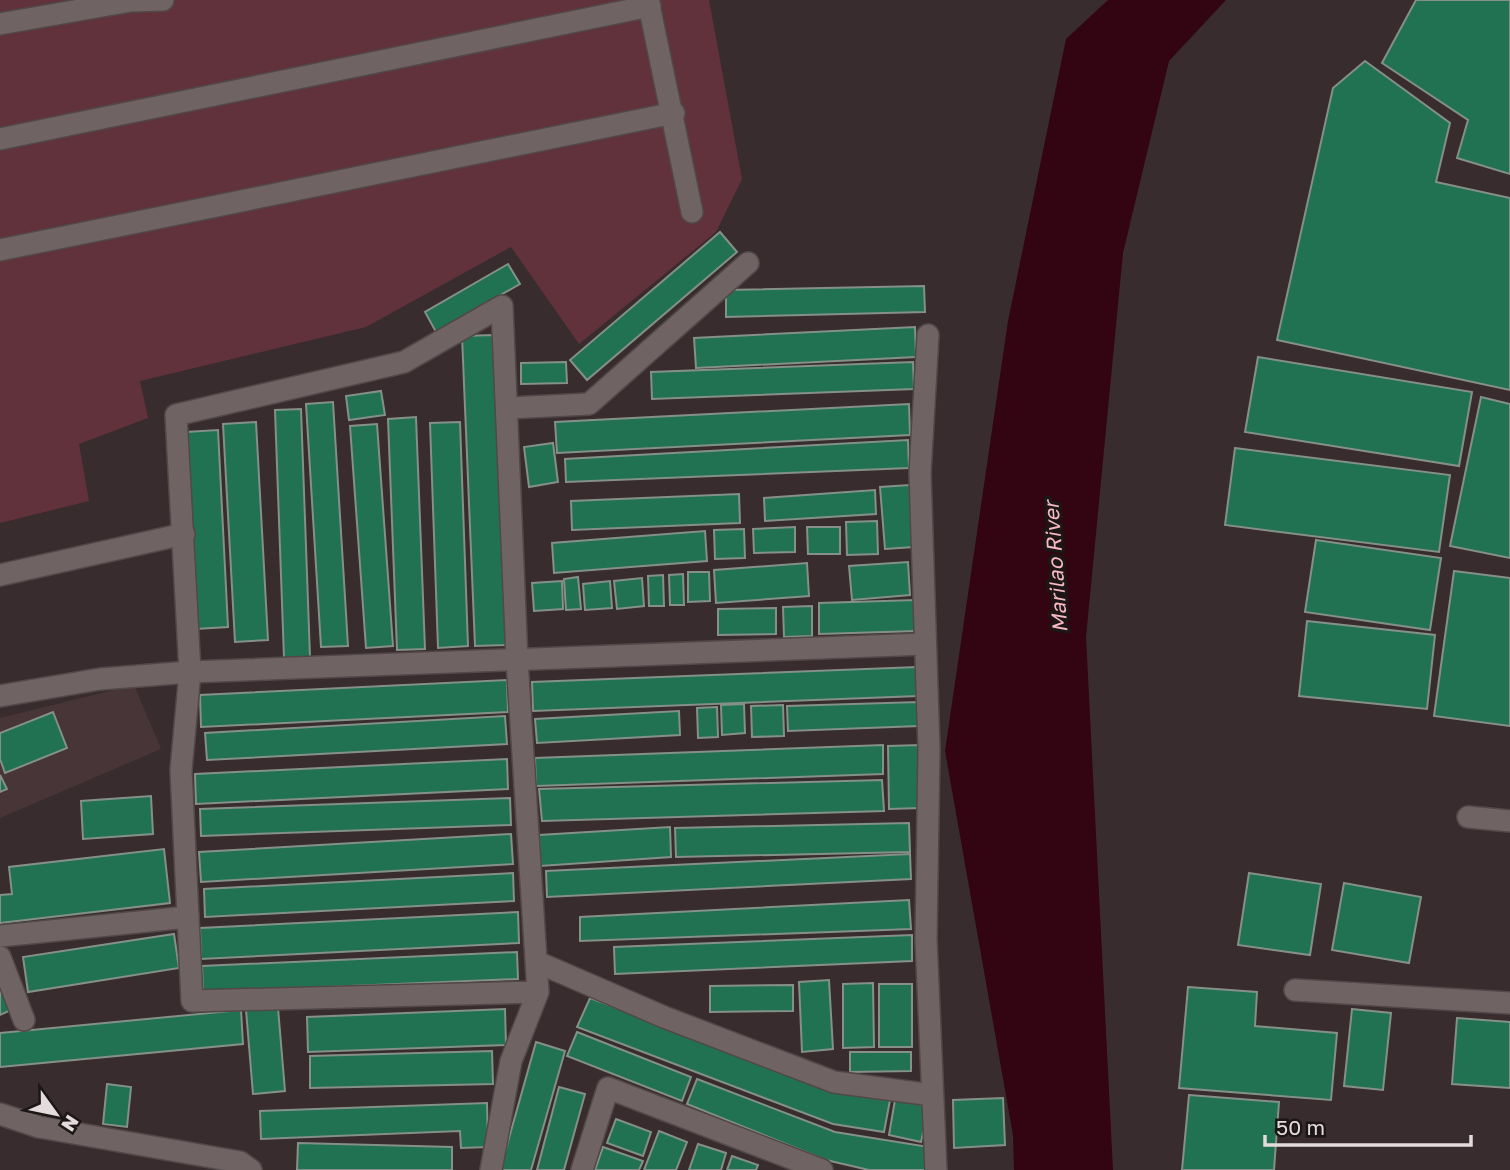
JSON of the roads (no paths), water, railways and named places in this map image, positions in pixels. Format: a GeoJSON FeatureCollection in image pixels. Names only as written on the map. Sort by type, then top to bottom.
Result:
{"type":"FeatureCollection","features":[{"type":"Feature","properties":{"kind":"street"},"geometry":{"type":"LineString","coordinates":[[0,24],[131,1],[163,0]]}},
{"type":"Feature","properties":{"kind":"street"},"geometry":{"type":"LineString","coordinates":[[0,139],[649,3],[674,113],[692,212]]}},
{"type":"Feature","properties":{"kind":"street"},"geometry":{"type":"LineString","coordinates":[[0,250],[674,113]]}},
{"type":"Feature","properties":{"kind":"street"},"geometry":{"type":"LineString","coordinates":[[507,408],[589,404],[748,263]]}},
{"type":"Feature","properties":{"kind":"street"},"geometry":{"type":"LineString","coordinates":[[491,1170],[511,1061],[538,992],[517,660],[502,306],[404,362],[176,415],[190,672],[181,770],[192,1001],[538,992]]}},
{"type":"Feature","properties":{"kind":"street"},"geometry":{"type":"LineString","coordinates":[[928,335],[920,473],[929,749],[926,939],[936,1170]]}},
{"type":"Feature","properties":{"kind":"street"},"geometry":{"type":"LineString","coordinates":[[0,575],[184,534]]}},
{"type":"Feature","properties":{"kind":"street"},"geometry":{"type":"LineString","coordinates":[[0,696],[100,680],[190,672],[925,644]]}},
{"type":"Feature","properties":{"kind":"street"},"geometry":{"type":"LineString","coordinates":[[1468,817],[1510,821]]}},
{"type":"Feature","properties":{"kind":"street"},"geometry":{"type":"LineString","coordinates":[[0,936],[188,917]]}},
{"type":"Feature","properties":{"kind":"street"},"geometry":{"type":"LineString","coordinates":[[0,957],[24,1020]]}},
{"type":"Feature","properties":{"kind":"street"},"geometry":{"type":"LineString","coordinates":[[537,961],[664,1017],[834,1082],[932,1095]]}},
{"type":"Feature","properties":{"kind":"street"},"geometry":{"type":"LineString","coordinates":[[1295,990],[1510,1003]]}},
{"type":"Feature","properties":{"kind":"street"},"geometry":{"type":"LineString","coordinates":[[582,1170],[608,1088],[822,1170]]}},
{"type":"Feature","properties":{"kind":"street"},"geometry":{"type":"LineString","coordinates":[[0,1114],[38,1128],[240,1162],[251,1170]]}},
{"type":"Feature","properties":{"kind":"water","name":"Marilao River"},"geometry":{"type":"Polygon","coordinates":[[[1108,0],[1226,0],[1169,61],[1123,253],[1086,637],[1113,1170],[1014,1170],[1013,1135],[945,751],[1008,321],[1066,39],[1108,0]]]}}]}
